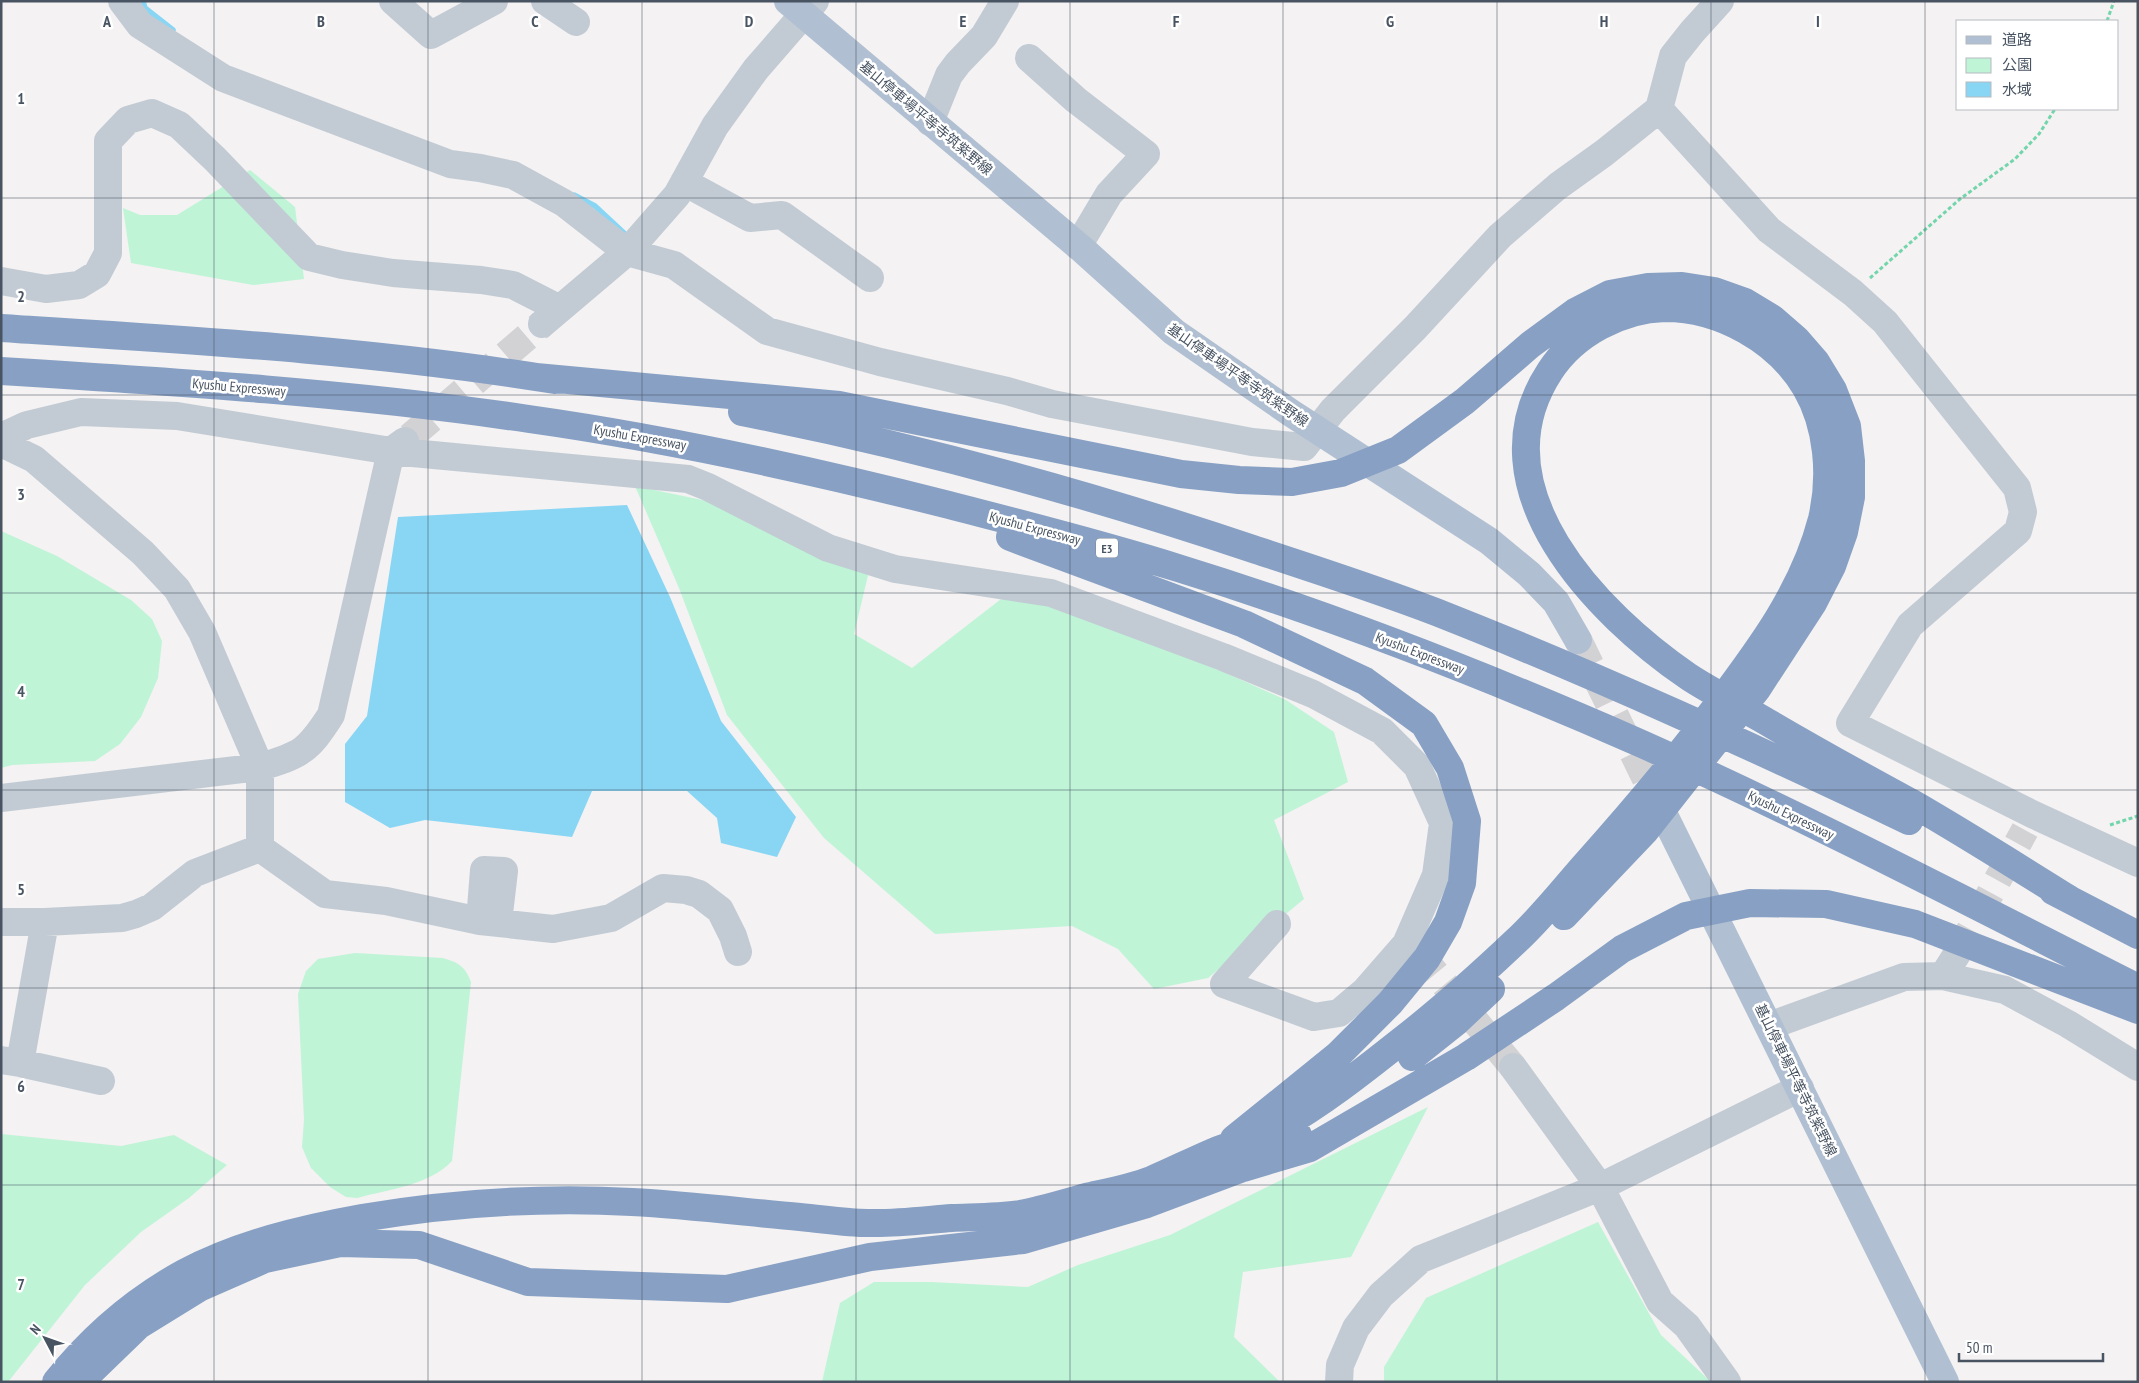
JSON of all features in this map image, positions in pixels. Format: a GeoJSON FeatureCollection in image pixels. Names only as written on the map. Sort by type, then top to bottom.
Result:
{"type":"FeatureCollection","features":[{"type":"Feature","properties":{"kind":"highway"},"geometry":{"type":"LineString","coordinates":[[1,328],[212,342],[337,353],[536,377],[839,405],[1181,474],[1239,480],[1292,482],[1341,473],[1398,450],[1466,401],[1552,328],[1575,312],[1610,294],[1648,286],[1682,286],[1714,291],[1745,302],[1773,319],[1796,339],[1816,362],[1833,390],[1847,426],[1851,461],[1851,496],[1844,532],[1832,566],[1813,603],[1748,683],[1685,748],[1637,824],[1539,942],[1456,1022],[1368,1091],[1243,1168]]}},
{"type":"Feature","properties":{"kind":"highway"},"geometry":{"type":"LineString","coordinates":[[1748,683],[1808,561],[1822,518],[1828,480],[1825,442],[1817,408],[1802,380],[1777,351],[1719,316],[1661,308],[1630,314],[1594,328],[1569,347],[1549,372],[1537,397],[1529,422],[1526,448],[1527,476],[1536,506],[1548,534],[1574,571],[1651,648],[1693,680],[1940,819],[2069,899]]}},
{"type":"Feature","properties":{"kind":"highway","name":"Kyushu Expressway"},"geometry":{"type":"LineString","coordinates":[[1,371],[210,384],[376,400],[529,418],[688,445],[875,486],[1033,527],[1178,568],[1425,655],[1545,703],[1645,746],[1910,873],[2138,988]]}},
{"type":"Feature","properties":{"kind":"highway"},"geometry":{"type":"LineString","coordinates":[[536,377],[701,404],[900,446],[1044,484],[1192,528],[1304,566],[1432,611],[1663,706],[1932,832],[2138,935]]}},
{"type":"Feature","properties":{"kind":"highway"},"geometry":{"type":"LineString","coordinates":[[875,486],[1244,624],[1365,681],[1424,724],[1450,768],[1467,821],[1462,883],[1448,922],[1427,958],[1390,1003],[1338,1055],[1225,1146]]}},
{"type":"Feature","properties":{"kind":"highway"},"geometry":{"type":"LineString","coordinates":[[56,1382],[73,1360],[124,1312],[185,1273],[247,1246],[315,1226],[409,1210],[526,1200],[631,1202],[871,1224],[1017,1214],[1144,1183],[1225,1146],[1270,1133],[1357,1077],[1443,1008],[1523,935],[1637,824]]}},
{"type":"Feature","properties":{"kind":"highway"},"geometry":{"type":"LineString","coordinates":[[80,1382],[139,1325],[199,1288],[265,1259],[340,1243],[419,1245],[528,1282],[727,1289],[870,1257],[1023,1240],[1148,1204],[1243,1168],[1310,1148],[1466,1058],[1556,997],[1622,949],[1686,916],[1750,903],[1826,904],[1915,924],[2138,1010]]}},
{"type":"Feature","properties":{"kind":"main road","name":"基山停車場平等寺筑紫野線"},"geometry":{"type":"LineString","coordinates":[[802,6],[930,122],[1078,246],[1174,332],[1318,430],[1489,542],[1529,574],[1556,602],[1578,640]]}},
{"type":"Feature","properties":{"kind":"main road","name":"基山停車場平等寺筑紫野線"},"geometry":{"type":"LineString","coordinates":[[1646,779],[1945,1382]]}},
{"type":"Feature","properties":{"kind":"street"},"geometry":{"type":"LineString","coordinates":[[122,1],[140,25],[223,78],[450,164],[480,168],[513,176],[564,203],[627,252],[674,265],[767,330],[880,362],[1008,391],[1052,404],[1252,442],[1304,447],[1333,410],[1414,328],[1500,236],[1558,186],[1604,154],[1658,109],[1673,56],[1720,1]]}},
{"type":"Feature","properties":{"kind":"street"},"geometry":{"type":"LineString","coordinates":[[394,1],[431,35],[494,1]]}},
{"type":"Feature","properties":{"kind":"street"},"geometry":{"type":"LineString","coordinates":[[545,1],[576,22]]}},
{"type":"Feature","properties":{"kind":"street"},"geometry":{"type":"LineString","coordinates":[[930,122],[949,75],[984,36],[1005,1]]}},
{"type":"Feature","properties":{"kind":"street"},"geometry":{"type":"LineString","coordinates":[[1,281],[46,289],[79,285],[98,274],[108,253],[108,141],[128,120],[152,113],[179,125],[215,159],[309,257],[342,265],[393,273],[481,280],[513,285],[550,316],[627,252],[677,195],[715,126],[802,6]]}},
{"type":"Feature","properties":{"kind":"street"},"geometry":{"type":"LineString","coordinates":[[1029,58],[1076,100],[1146,154],[1109,194],[1078,246]]}},
{"type":"Feature","properties":{"kind":"street"},"geometry":{"type":"LineString","coordinates":[[1658,109],[1769,230],[1853,293],[1885,322],[2018,488],[2023,512],[2018,531],[1910,625],[1850,723],[2029,822],[2138,863]]}},
{"type":"Feature","properties":{"kind":"street"},"geometry":{"type":"LineString","coordinates":[[684,182],[750,218],[782,215],[870,278]]}},
{"type":"Feature","properties":{"kind":"street"},"geometry":{"type":"LineString","coordinates":[[1,437],[27,425],[82,412],[177,416],[688,479],[708,487],[828,548],[895,569],[1051,593],[1223,657],[1313,694],[1382,731],[1417,766],[1443,823],[1436,875],[1412,948],[1365,992],[1339,1013],[1314,1017],[1224,984],[1277,924]]}},
{"type":"Feature","properties":{"kind":"street"},"geometry":{"type":"LineString","coordinates":[[1,443],[34,459],[143,553],[176,589],[202,632],[260,767],[260,848]]}},
{"type":"Feature","properties":{"kind":"street"},"geometry":{"type":"LineString","coordinates":[[1,798],[260,767],[293,757],[315,740],[331,715],[400,444]]}},
{"type":"Feature","properties":{"kind":"street"},"geometry":{"type":"LineString","coordinates":[[260,848],[325,894],[386,901],[489,922],[553,929],[611,918],[663,888],[686,890],[699,894],[720,910],[733,936],[738,952]]}},
{"type":"Feature","properties":{"kind":"street"},"geometry":{"type":"LineString","coordinates":[[2,920],[45,922],[122,918],[152,906],[195,873],[260,848]]}},
{"type":"Feature","properties":{"kind":"street"},"geometry":{"type":"LineString","coordinates":[[45,922],[11,1062],[101,1081]]}},
{"type":"Feature","properties":{"kind":"street"},"geometry":{"type":"LineString","coordinates":[[1769,1026],[1904,977],[1950,965],[2005,990],[2068,1024],[2138,1067]]}},
{"type":"Feature","properties":{"kind":"street"},"geometry":{"type":"LineString","coordinates":[[1513,1066],[1600,1188],[1660,1302],[1687,1326],[1727,1382]]}},
{"type":"Feature","properties":{"kind":"street"},"geometry":{"type":"LineString","coordinates":[[1339,1382],[1340,1365],[1356,1328],[1381,1294],[1422,1260],[1600,1188],[1800,1088]]}},
{"type":"Feature","properties":{"kind":"path"},"geometry":{"type":"LineString","coordinates":[[2107,20],[2114,1]]}},
{"type":"Feature","properties":{"kind":"path"},"geometry":{"type":"LineString","coordinates":[[1853,293],[1960,199],[2015,159],[2039,134],[2054,110]]}},
{"type":"Feature","properties":{"kind":"green space"},"geometry":{"type":"Polygon","coordinates":[[[250,170],[295,207],[304,279],[253,285],[131,263],[123,208],[140,215],[177,215],[250,170]]]}},
{"type":"Feature","properties":{"kind":"green space"},"geometry":{"type":"Polygon","coordinates":[[[635,486],[736,507],[870,567],[854,634],[912,668],[1014,589],[1226,673],[1286,700],[1334,732],[1348,782],[1274,820],[1304,899],[1208,978],[1154,989],[1118,949],[1072,926],[935,934],[824,838],[727,715],[679,588],[635,486]]]}},
{"type":"Feature","properties":{"kind":"green space"},"geometry":{"type":"Polygon","coordinates":[[[1,531],[57,556],[131,600],[152,619],[162,641],[158,678],[141,717],[120,744],[95,761],[12,765],[1,768],[1,531]]]}},
{"type":"Feature","properties":{"kind":"green space"},"geometry":{"type":"Polygon","coordinates":[[[355,953],[443,958],[461,966],[471,982],[452,1161],[432,1176],[420,1181],[357,1198],[346,1197],[330,1187],[311,1168],[302,1147],[304,1120],[298,994],[306,971],[318,959],[355,953]]]}},
{"type":"Feature","properties":{"kind":"green space"},"geometry":{"type":"Polygon","coordinates":[[[1428,1107],[1351,1257],[1243,1272],[1234,1337],[1280,1382],[822,1382],[840,1303],[874,1282],[931,1282],[1028,1287],[1078,1265],[1170,1235],[1428,1107]]]}},
{"type":"Feature","properties":{"kind":"green space"},"geometry":{"type":"Polygon","coordinates":[[[1,1134],[121,1146],[174,1135],[227,1165],[189,1198],[141,1232],[85,1285],[8,1382],[1,1382],[1,1134]]]}},
{"type":"Feature","properties":{"kind":"green space"},"geometry":{"type":"Polygon","coordinates":[[[1598,1222],[1661,1335],[1711,1382],[1384,1382],[1384,1367],[1426,1298],[1598,1222]]]}},
{"type":"Feature","properties":{"kind":"water"},"geometry":{"type":"Polygon","coordinates":[[[627,505],[670,597],[721,721],[796,817],[777,857],[721,843],[717,818],[687,791],[592,791],[572,837],[425,820],[390,828],[345,802],[345,744],[367,716],[398,517],[627,505]]]}},
{"type":"Feature","properties":{"kind":"waterway"},"geometry":{"type":"LineString","coordinates":[[143,1],[145,8],[173,30]]}},
{"type":"Feature","properties":{"kind":"waterway"},"geometry":{"type":"LineString","coordinates":[[574,195],[595,206],[624,233]]}},
{"type":"Feature","properties":{"kind":"tunnel"},"geometry":{"type":"LineString","coordinates":[[410,437],[542,324]]}},
{"type":"Feature","properties":{"kind":"tunnel"},"geometry":{"type":"LineString","coordinates":[[1578,640],[1646,779]]}},
{"type":"Feature","properties":{"kind":"tunnel"},"geometry":{"type":"LineString","coordinates":[[1957,954],[2025,830]]}},
{"type":"Feature","properties":{"kind":"tunnel"},"geometry":{"type":"LineString","coordinates":[[1418,952],[1513,1067]]}}]}
